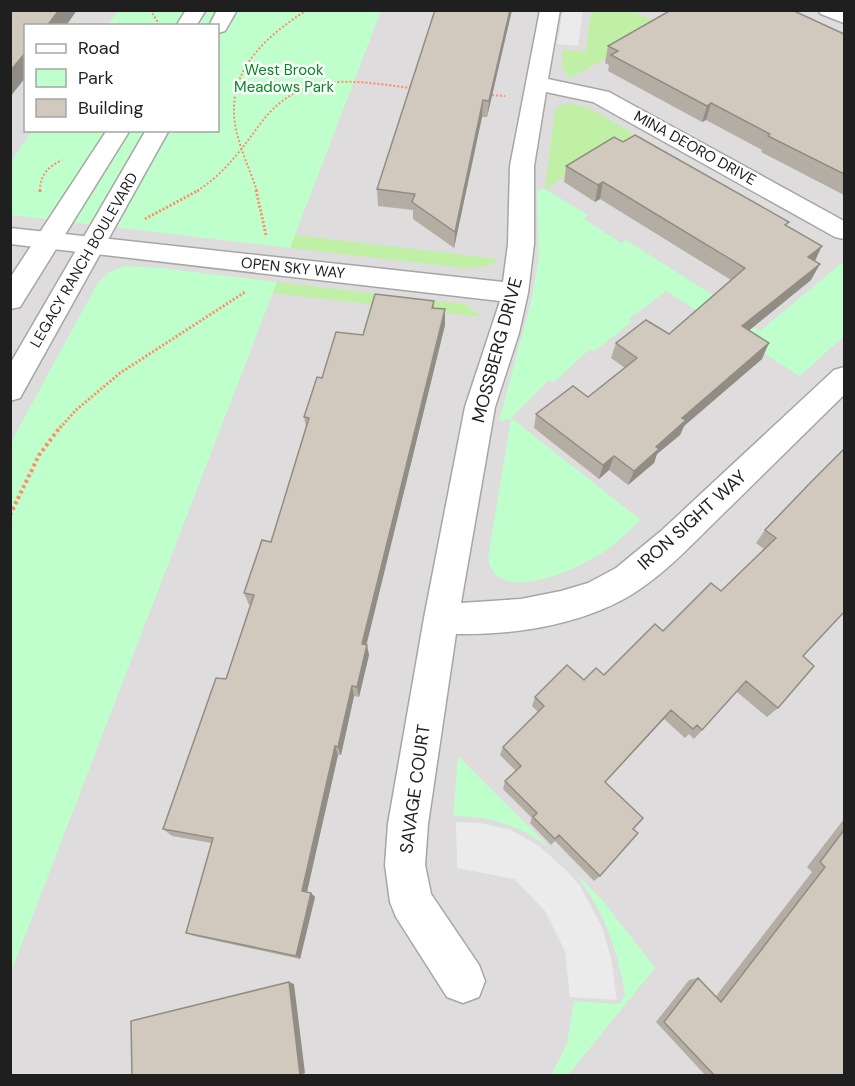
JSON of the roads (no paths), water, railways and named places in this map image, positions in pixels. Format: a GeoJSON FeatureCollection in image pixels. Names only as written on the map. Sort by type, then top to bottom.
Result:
{"type":"FeatureCollection","features":[{"type":"Feature","properties":{"kind":"street"},"geometry":{"type":"LineString","coordinates":[[187,24],[196,10]]}},
{"type":"Feature","properties":{"kind":"street"},"geometry":{"type":"LineString","coordinates":[[219,25],[227,10]]}},
{"type":"Feature","properties":{"kind":"street","name":"MOSSBERG DRIVE"},"geometry":{"type":"LineString","coordinates":[[441,618],[480,407],[505,333],[515,293],[521,244],[522,166],[550,10]]}},
{"type":"Feature","properties":{"kind":"street"},"geometry":{"type":"LineString","coordinates":[[828,10],[844,17]]}},
{"type":"Feature","properties":{"kind":"street","name":"MINA DEORO DRIVE"},"geometry":{"type":"LineString","coordinates":[[537,92],[574,89],[601,97],[844,231]]}},
{"type":"Feature","properties":{"kind":"street","name":"LEGACY RANCH BOULEVARD"},"geometry":{"type":"LineString","coordinates":[[10,390],[118,132]]}},
{"type":"Feature","properties":{"kind":"street","name":"LEGACY RANCH BOULEVARD"},"geometry":{"type":"LineString","coordinates":[[10,300],[71,244],[156,132]]}},
{"type":"Feature","properties":{"kind":"street","name":"OPEN SKY WAY"},"geometry":{"type":"LineString","coordinates":[[10,236],[515,293]]}},
{"type":"Feature","properties":{"kind":"street","name":"IRON SIGHT WAY"},"geometry":{"type":"LineString","coordinates":[[441,618],[481,620],[549,609],[599,594],[633,572],[672,542],[844,378]]}},
{"type":"Feature","properties":{"kind":"street","name":"SAVAGE COURT"},"geometry":{"type":"LineString","coordinates":[[441,618],[408,824],[405,865],[411,902],[463,981]]}},
{"type":"Feature","properties":{"kind":"park label","name":"West Brook Meadows Park"},"geometry":{"type":"Point","coordinates":[284,78]}}]}
